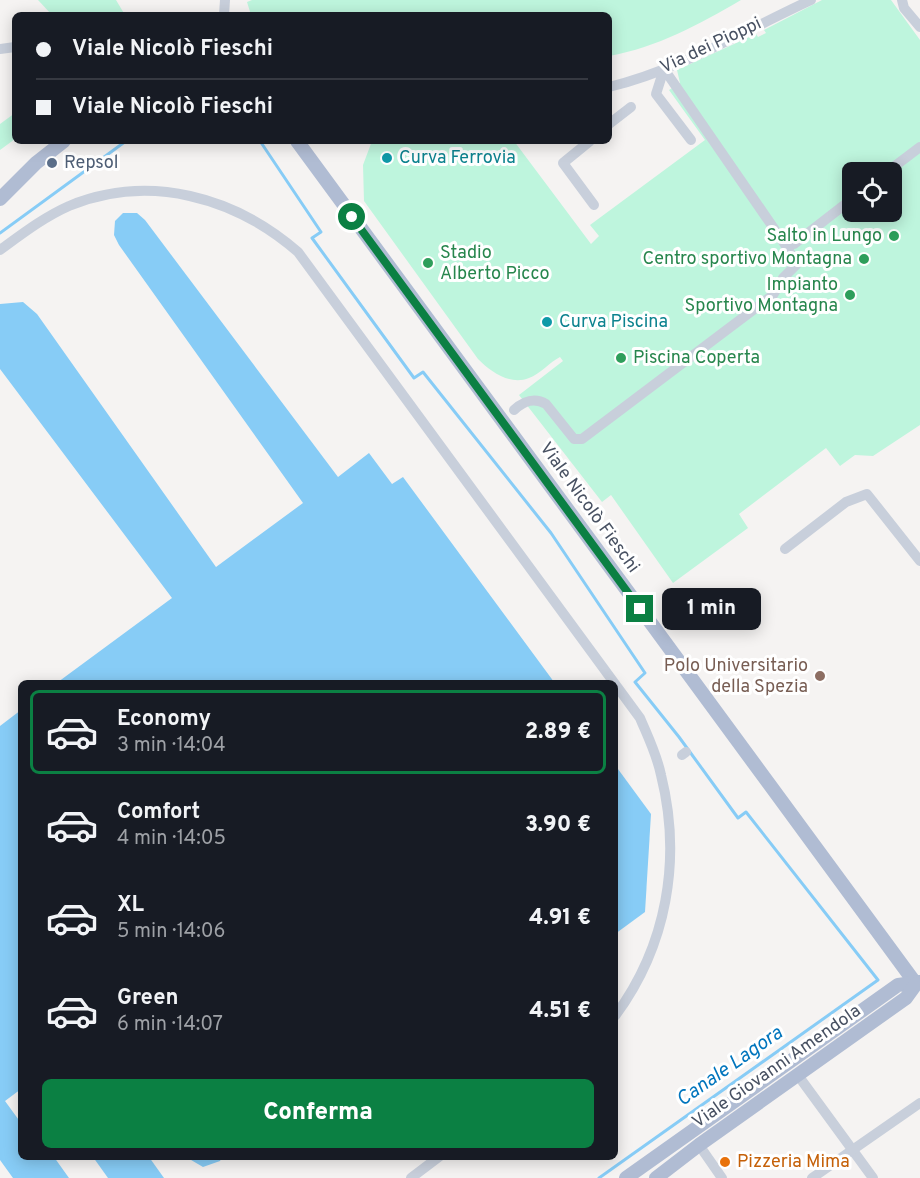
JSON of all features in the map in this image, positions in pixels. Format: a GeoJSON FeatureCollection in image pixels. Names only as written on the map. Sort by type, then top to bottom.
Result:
{"type":"FeatureCollection","features":[{"type":"Feature","properties":{"kind":"main road"},"geometry":{"type":"LineString","coordinates":[[0,185],[36,163],[60,144]]}},
{"type":"Feature","properties":{"kind":"main road","name":"Viale Nicolò Fieschi"},"geometry":{"type":"LineString","coordinates":[[299,144],[919,985]]}},
{"type":"Feature","properties":{"kind":"main road"},"geometry":{"type":"LineString","coordinates":[[0,199],[36,163]]}},
{"type":"Feature","properties":{"kind":"main road","name":"Viale Giovanni Amendola"},"geometry":{"type":"LineString","coordinates":[[626,1178],[898,985],[919,985]]}},
{"type":"Feature","properties":{"kind":"main road","name":"Viale Giovanni Amendola"},"geometry":{"type":"LineString","coordinates":[[656,1178],[797,1074],[906,998],[919,985]]}},
{"type":"Feature","properties":{"kind":"street","name":"Via dei Pioppi"},"geometry":{"type":"LineString","coordinates":[[612,86],[664,69],[811,0]]}},
{"type":"Feature","properties":{"kind":"street"},"geometry":{"type":"LineString","coordinates":[[902,0],[904,8],[920,27]]}},
{"type":"Feature","properties":{"kind":"street"},"geometry":{"type":"LineString","coordinates":[[664,69],[656,94],[691,140]]}},
{"type":"Feature","properties":{"kind":"street"},"geometry":{"type":"LineString","coordinates":[[514,410],[524,401],[540,400],[546,404],[573,439],[582,439],[773,295],[783,278],[797,264],[664,69]]}},
{"type":"Feature","properties":{"kind":"street"},"geometry":{"type":"LineString","coordinates":[[612,122],[631,107]]}},
{"type":"Feature","properties":{"kind":"street"},"geometry":{"type":"LineString","coordinates":[[586,144],[563,163],[594,205]]}},
{"type":"Feature","properties":{"kind":"street"},"geometry":{"type":"LineString","coordinates":[[900,162],[920,147]]}},
{"type":"Feature","properties":{"kind":"street"},"geometry":{"type":"LineString","coordinates":[[0,250],[44,219],[70,205],[109,195],[149,190],[182,193],[210,200],[274,231],[298,252],[612,680]]}},
{"type":"Feature","properties":{"kind":"street"},"geometry":{"type":"LineString","coordinates":[[786,246],[795,244],[842,207]]}},
{"type":"Feature","properties":{"kind":"street"},"geometry":{"type":"LineString","coordinates":[[785,549],[846,502],[867,494],[920,561]]}},
{"type":"Feature","properties":{"kind":"street"},"geometry":{"type":"LineString","coordinates":[[618,688],[640,718],[661,772],[666,798],[669,853],[666,902],[660,933],[640,981],[618,1012]]}},
{"type":"Feature","properties":{"kind":"street"},"geometry":{"type":"LineString","coordinates":[[797,1074],[873,1178]]}},
{"type":"Feature","properties":{"kind":"street"},"geometry":{"type":"LineString","coordinates":[[812,1178],[920,1102]]}},
{"type":"Feature","properties":{"kind":"street"},"geometry":{"type":"LineString","coordinates":[[699,1145],[722,1178]]}},
{"type":"Feature","properties":{"kind":"street"},"geometry":{"type":"LineString","coordinates":[[411,1178],[435,1160]]}},
{"type":"Feature","properties":{"kind":"green space"},"geometry":{"type":"Polygon","coordinates":[[[38,0],[116,0],[123,12],[49,12],[38,0]]]}},
{"type":"Feature","properties":{"kind":"green space"},"geometry":{"type":"Polygon","coordinates":[[[252,0],[741,0],[661,41],[612,55],[612,12],[250,12],[247,2],[252,0]]]}},
{"type":"Feature","properties":{"kind":"green space"},"geometry":{"type":"Polygon","coordinates":[[[822,0],[891,0],[920,40],[920,425],[873,456],[855,455],[840,466],[826,448],[739,514],[748,528],[673,583],[611,495],[602,502],[519,395],[563,361],[560,357],[533,376],[515,380],[501,376],[478,359],[364,201],[363,165],[371,144],[516,144],[591,244],[599,236],[590,225],[705,140],[669,90],[680,83],[677,70],[756,34],[758,37],[766,33],[764,30],[822,0]]]}},
{"type":"Feature","properties":{"kind":"green space"},"geometry":{"type":"Polygon","coordinates":[[[12,115],[12,141],[0,150],[0,124],[12,115]]]}},
{"type":"Feature","properties":{"kind":"water"},"geometry":{"type":"Polygon","coordinates":[[[123,213],[137,213],[145,220],[338,477],[369,453],[392,484],[403,477],[553,680],[61,680],[172,598],[0,369],[0,304],[23,302],[37,314],[216,567],[303,503],[119,245],[114,235],[115,221],[123,213]]]}},
{"type":"Feature","properties":{"kind":"water"},"geometry":{"type":"Polygon","coordinates":[[[18,712],[18,1091],[5,1101],[18,1119],[18,1160],[56,1160],[69,1178],[13,1178],[0,1160],[0,726],[18,712]]]}},
{"type":"Feature","properties":{"kind":"water"},"geometry":{"type":"Polygon","coordinates":[[[618,769],[651,814],[645,912],[618,932],[618,769]]]}},
{"type":"Feature","properties":{"kind":"water"},"geometry":{"type":"Polygon","coordinates":[[[95,1160],[151,1160],[164,1178],[108,1178],[95,1160]]]}},
{"type":"Feature","properties":{"kind":"water"},"geometry":{"type":"Polygon","coordinates":[[[191,1160],[220,1160],[220,1161],[203,1167],[191,1160]]]}},
{"type":"Feature","properties":{"kind":"waterway"},"geometry":{"type":"LineString","coordinates":[[0,233],[122,144]]}},
{"type":"Feature","properties":{"kind":"waterway","name":"Canale Lagora"},"geometry":{"type":"LineString","coordinates":[[262,144],[321,232],[312,238],[414,378],[423,372],[551,533],[645,673],[635,682],[679,737],[738,818],[746,812],[878,980],[599,1178]]}},
{"type":"Feature","properties":{"kind":"place","name":"Curva Ferrovia"},"geometry":{"type":"Point","coordinates":[387,158]}},
{"type":"Feature","properties":{"kind":"place","name":"Repsol"},"geometry":{"type":"Point","coordinates":[52,163]}},
{"type":"Feature","properties":{"kind":"place","name":"Salto in Lungo"},"geometry":{"type":"Point","coordinates":[894,236]}},
{"type":"Feature","properties":{"kind":"place","name":"Centro sportivo Montagna"},"geometry":{"type":"Point","coordinates":[864,259]}},
{"type":"Feature","properties":{"kind":"place","name":"Stadio Alberto Picco"},"geometry":{"type":"Point","coordinates":[428,263]}},
{"type":"Feature","properties":{"kind":"place","name":"Impianto Sportivo Montagna"},"geometry":{"type":"Point","coordinates":[850,295]}},
{"type":"Feature","properties":{"kind":"place","name":"Curva Piscina"},"geometry":{"type":"Point","coordinates":[547,322]}},
{"type":"Feature","properties":{"kind":"place","name":"Piscina Coperta"},"geometry":{"type":"Point","coordinates":[621,358]}},
{"type":"Feature","properties":{"kind":"place","name":"Polo Universitario della Spezia"},"geometry":{"type":"Point","coordinates":[820,676]}},
{"type":"Feature","properties":{"kind":"place","name":"Pizzeria Mima"},"geometry":{"type":"Point","coordinates":[725,1162]}},
{"type":"Feature","properties":{"kind":"route"},"geometry":{"type":"LineString","coordinates":[[352,217],[640,609]]}}]}
